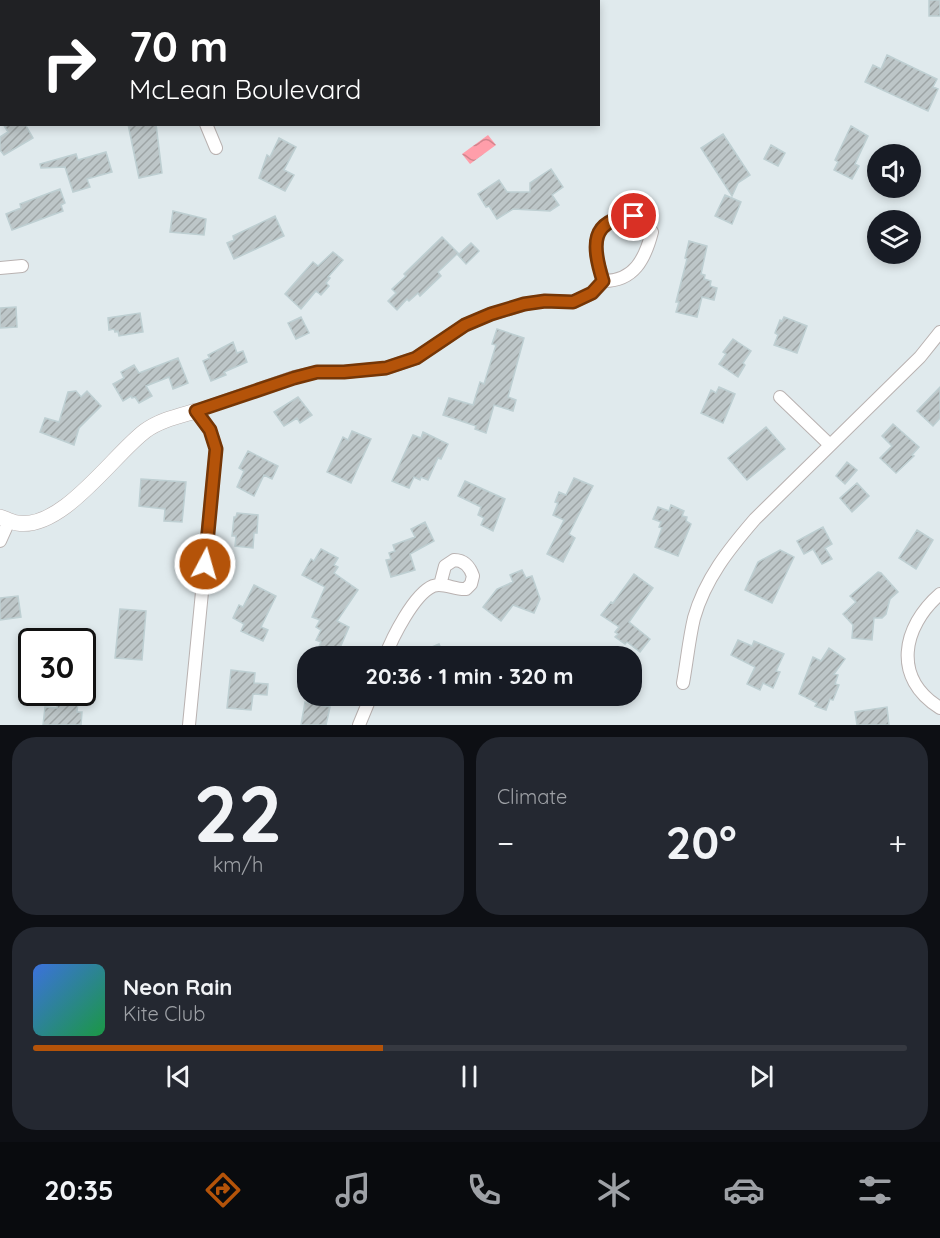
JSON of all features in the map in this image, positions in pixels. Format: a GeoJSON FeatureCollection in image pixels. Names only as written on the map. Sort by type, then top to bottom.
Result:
{"type":"FeatureCollection","features":[{"type":"Feature","properties":{"kind":"street"},"geometry":{"type":"LineString","coordinates":[[207,126],[216,148]]}},
{"type":"Feature","properties":{"kind":"street"},"geometry":{"type":"LineString","coordinates":[[0,541],[5,519],[25,523],[53,515],[75,499],[144,432],[160,422],[317,372],[386,368],[416,358],[465,325],[491,314],[524,304],[545,301],[573,302],[592,293],[603,281],[617,281],[642,261],[652,232],[645,222],[634,216],[618,217],[605,224],[597,236],[595,256],[603,281]]}},
{"type":"Feature","properties":{"kind":"street"},"geometry":{"type":"LineString","coordinates":[[0,268],[22,266]]}},
{"type":"Feature","properties":{"kind":"street"},"geometry":{"type":"LineString","coordinates":[[684,683],[694,619],[716,569],[732,546],[755,519],[920,357],[940,332]]}},
{"type":"Feature","properties":{"kind":"street"},"geometry":{"type":"LineString","coordinates":[[780,397],[830,445]]}},
{"type":"Feature","properties":{"kind":"street"},"geometry":{"type":"LineString","coordinates":[[189,725],[216,449],[210,430],[196,411]]}},
{"type":"Feature","properties":{"kind":"street"},"geometry":{"type":"LineString","coordinates":[[389,646],[405,616],[428,590],[440,585]]}},
{"type":"Feature","properties":{"kind":"street"},"geometry":{"type":"LineString","coordinates":[[940,594],[921,613],[912,628],[908,646],[911,676],[920,691],[940,708]]}},
{"type":"Feature","properties":{"kind":"street"},"geometry":{"type":"LineString","coordinates":[[359,725],[367,706]]}},
{"type":"Feature","properties":{"kind":"water"},"geometry":{"type":"Polygon","coordinates":[[[488,135],[496,145],[470,164],[462,154],[488,135]]]}},
{"type":"Feature","properties":{"kind":"building"},"geometry":{"type":"Polygon","coordinates":[[[929,0],[940,0],[940,16],[929,16],[929,0]]]}},
{"type":"Feature","properties":{"kind":"building"},"geometry":{"type":"Polygon","coordinates":[[[887,55],[937,79],[933,87],[938,89],[928,111],[865,82],[873,65],[881,69],[887,55]]]}},
{"type":"Feature","properties":{"kind":"building"},"geometry":{"type":"Polygon","coordinates":[[[4,126],[26,126],[33,138],[4,155],[0,150],[0,137],[8,132],[4,126]]]}},
{"type":"Feature","properties":{"kind":"building"},"geometry":{"type":"Polygon","coordinates":[[[128,126],[156,126],[162,173],[139,178],[128,126]]]}},
{"type":"Feature","properties":{"kind":"building"},"geometry":{"type":"Polygon","coordinates":[[[851,126],[868,136],[855,164],[859,166],[852,179],[834,170],[838,162],[835,160],[851,126]]]}},
{"type":"Feature","properties":{"kind":"building"},"geometry":{"type":"Polygon","coordinates":[[[723,134],[750,175],[738,183],[732,196],[701,148],[723,134]]]}},
{"type":"Feature","properties":{"kind":"building"},"geometry":{"type":"Polygon","coordinates":[[[279,138],[296,147],[284,170],[294,175],[285,191],[259,178],[267,155],[270,157],[279,138]]]}},
{"type":"Feature","properties":{"kind":"building"},"geometry":{"type":"Polygon","coordinates":[[[771,145],[785,153],[778,166],[764,159],[771,145]]]}},
{"type":"Feature","properties":{"kind":"building"},"geometry":{"type":"Polygon","coordinates":[[[106,152],[112,172],[87,179],[90,187],[73,192],[65,167],[41,168],[40,164],[76,154],[78,160],[106,152]]]}},
{"type":"Feature","properties":{"kind":"building"},"geometry":{"type":"Polygon","coordinates":[[[551,169],[563,187],[552,195],[559,205],[550,211],[513,209],[497,219],[478,194],[499,180],[507,192],[530,192],[530,183],[551,169]]]}},
{"type":"Feature","properties":{"kind":"building"},"geometry":{"type":"Polygon","coordinates":[[[60,189],[65,203],[61,205],[63,211],[12,230],[6,214],[21,208],[20,204],[60,189]]]}},
{"type":"Feature","properties":{"kind":"building"},"geometry":{"type":"Polygon","coordinates":[[[725,195],[741,202],[732,224],[715,216],[725,195]]]}},
{"type":"Feature","properties":{"kind":"building"},"geometry":{"type":"Polygon","coordinates":[[[173,211],[206,219],[204,235],[170,232],[173,211]]]}},
{"type":"Feature","properties":{"kind":"building"},"geometry":{"type":"Polygon","coordinates":[[[275,216],[284,236],[234,259],[227,243],[234,240],[233,236],[275,216]]]}},
{"type":"Feature","properties":{"kind":"building"},"geometry":{"type":"Polygon","coordinates":[[[442,237],[458,253],[438,272],[441,276],[420,296],[418,293],[409,301],[407,299],[397,310],[388,301],[396,293],[392,289],[442,237]]]}},
{"type":"Feature","properties":{"kind":"building"},"geometry":{"type":"Polygon","coordinates":[[[689,241],[707,246],[701,274],[705,275],[704,279],[711,281],[710,286],[717,288],[714,300],[702,297],[697,317],[676,312],[679,302],[676,302],[689,241]]]}},
{"type":"Feature","properties":{"kind":"building"},"geometry":{"type":"Polygon","coordinates":[[[471,243],[479,251],[466,264],[458,255],[471,243]]]}},
{"type":"Feature","properties":{"kind":"building"},"geometry":{"type":"Polygon","coordinates":[[[333,252],[343,260],[328,277],[330,278],[326,283],[329,286],[321,295],[316,291],[301,309],[285,294],[313,262],[318,266],[333,252]]]}},
{"type":"Feature","properties":{"kind":"building"},"geometry":{"type":"Polygon","coordinates":[[[16,307],[17,327],[0,328],[0,308],[16,307]]]}},
{"type":"Feature","properties":{"kind":"building"},"geometry":{"type":"Polygon","coordinates":[[[140,313],[143,332],[119,336],[118,331],[109,330],[108,318],[140,313]]]}},
{"type":"Feature","properties":{"kind":"building"},"geometry":{"type":"Polygon","coordinates":[[[301,317],[309,333],[296,339],[288,323],[301,317]]]}},
{"type":"Feature","properties":{"kind":"building"},"geometry":{"type":"Polygon","coordinates":[[[784,317],[807,326],[797,353],[774,345],[778,335],[775,333],[780,320],[782,321],[784,317]]]}},
{"type":"Feature","properties":{"kind":"building"},"geometry":{"type":"Polygon","coordinates":[[[497,329],[524,338],[508,397],[516,400],[513,411],[494,405],[486,433],[475,429],[476,426],[443,415],[449,398],[473,405],[480,382],[484,384],[496,345],[492,344],[497,329]]]}},
{"type":"Feature","properties":{"kind":"building"},"geometry":{"type":"Polygon","coordinates":[[[733,339],[751,351],[738,377],[719,364],[726,354],[723,352],[733,339]]]}},
{"type":"Feature","properties":{"kind":"building"},"geometry":{"type":"Polygon","coordinates":[[[233,342],[237,353],[243,351],[247,362],[224,372],[226,375],[211,381],[203,361],[210,358],[208,355],[233,342]]]}},
{"type":"Feature","properties":{"kind":"building"},"geometry":{"type":"Polygon","coordinates":[[[178,358],[188,383],[173,389],[169,377],[146,386],[152,396],[139,403],[135,397],[131,396],[123,401],[113,384],[124,378],[121,372],[134,365],[139,373],[178,358]]]}},
{"type":"Feature","properties":{"kind":"building"},"geometry":{"type":"Polygon","coordinates":[[[719,387],[735,394],[723,423],[701,413],[711,390],[716,393],[719,387]]]}},
{"type":"Feature","properties":{"kind":"building"},"geometry":{"type":"Polygon","coordinates":[[[940,387],[940,418],[933,426],[917,411],[940,387]]]}},
{"type":"Feature","properties":{"kind":"building"},"geometry":{"type":"Polygon","coordinates":[[[76,391],[81,397],[87,391],[101,406],[79,428],[74,445],[40,432],[45,418],[59,422],[68,392],[76,391]]]}},
{"type":"Feature","properties":{"kind":"building"},"geometry":{"type":"Polygon","coordinates":[[[298,397],[312,415],[300,423],[297,418],[284,426],[274,412],[298,397]]]}},
{"type":"Feature","properties":{"kind":"building"},"geometry":{"type":"Polygon","coordinates":[[[893,424],[919,447],[912,455],[914,456],[896,473],[880,458],[892,446],[882,436],[893,424]]]}},
{"type":"Feature","properties":{"kind":"building"},"geometry":{"type":"Polygon","coordinates":[[[766,427],[785,449],[747,480],[728,458],[766,427]]]}},
{"type":"Feature","properties":{"kind":"building"},"geometry":{"type":"Polygon","coordinates":[[[352,431],[371,439],[351,483],[327,472],[343,437],[348,440],[352,431]]]}},
{"type":"Feature","properties":{"kind":"building"},"geometry":{"type":"Polygon","coordinates":[[[423,432],[448,444],[441,459],[438,458],[428,480],[414,477],[409,488],[392,481],[413,435],[421,438],[423,432]]]}},
{"type":"Feature","properties":{"kind":"building"},"geometry":{"type":"Polygon","coordinates":[[[248,451],[278,466],[272,479],[264,475],[254,496],[237,487],[244,471],[239,468],[248,451]]]}},
{"type":"Feature","properties":{"kind":"building"},"geometry":{"type":"Polygon","coordinates":[[[847,462],[857,470],[845,484],[836,476],[847,462]]]}},
{"type":"Feature","properties":{"kind":"building"},"geometry":{"type":"Polygon","coordinates":[[[574,478],[593,486],[569,534],[575,538],[563,562],[547,554],[564,520],[553,515],[558,503],[555,502],[559,492],[566,495],[574,478]]]}},
{"type":"Feature","properties":{"kind":"building"},"geometry":{"type":"Polygon","coordinates":[[[141,479],[186,482],[182,522],[164,521],[165,509],[139,506],[141,479]]]}},
{"type":"Feature","properties":{"kind":"building"},"geometry":{"type":"Polygon","coordinates":[[[465,481],[505,499],[493,531],[481,525],[484,518],[478,515],[481,507],[458,496],[465,481]]]}},
{"type":"Feature","properties":{"kind":"building"},"geometry":{"type":"Polygon","coordinates":[[[857,483],[869,496],[852,512],[840,498],[857,483]]]}},
{"type":"Feature","properties":{"kind":"building"},"geometry":{"type":"Polygon","coordinates":[[[671,505],[684,511],[682,516],[687,517],[686,521],[691,524],[678,556],[655,547],[662,528],[659,527],[661,522],[653,519],[658,507],[669,511],[671,505]]]}},
{"type":"Feature","properties":{"kind":"building"},"geometry":{"type":"Polygon","coordinates":[[[237,513],[258,515],[253,548],[235,546],[236,536],[232,536],[234,517],[237,513]]]}},
{"type":"Feature","properties":{"kind":"building"},"geometry":{"type":"Polygon","coordinates":[[[425,522],[434,541],[410,554],[415,570],[391,577],[386,560],[391,559],[389,553],[395,551],[393,545],[415,537],[411,529],[425,522]]]}},
{"type":"Feature","properties":{"kind":"building"},"geometry":{"type":"Polygon","coordinates":[[[823,527],[832,544],[825,548],[832,559],[822,564],[813,549],[804,554],[797,541],[823,527]]]}},
{"type":"Feature","properties":{"kind":"building"},"geometry":{"type":"Polygon","coordinates":[[[917,530],[933,540],[916,569],[899,558],[917,530]]]}},
{"type":"Feature","properties":{"kind":"building"},"geometry":{"type":"Polygon","coordinates":[[[321,549],[338,558],[334,565],[338,567],[334,573],[358,590],[337,621],[349,627],[341,646],[319,646],[321,642],[316,640],[321,630],[316,627],[320,620],[312,617],[325,587],[302,575],[311,559],[314,561],[321,549]]]}},
{"type":"Feature","properties":{"kind":"building"},"geometry":{"type":"Polygon","coordinates":[[[780,550],[794,557],[772,603],[745,590],[758,562],[780,550]]]}},
{"type":"Feature","properties":{"kind":"building"},"geometry":{"type":"Polygon","coordinates":[[[522,570],[526,578],[532,576],[540,599],[534,613],[513,605],[501,621],[483,607],[497,589],[513,582],[510,575],[522,570]]]}},
{"type":"Feature","properties":{"kind":"building"},"geometry":{"type":"Polygon","coordinates":[[[878,572],[898,592],[890,599],[886,614],[882,618],[874,618],[872,640],[852,638],[853,625],[843,614],[856,602],[850,596],[878,572]]]}},
{"type":"Feature","properties":{"kind":"building"},"geometry":{"type":"Polygon","coordinates":[[[634,574],[653,588],[629,622],[650,639],[642,649],[642,646],[632,646],[627,642],[625,644],[615,637],[618,634],[615,632],[619,627],[601,615],[611,602],[613,603],[634,574]]]}},
{"type":"Feature","properties":{"kind":"building"},"geometry":{"type":"Polygon","coordinates":[[[254,585],[276,596],[261,627],[268,630],[263,641],[241,631],[244,624],[233,618],[239,605],[243,607],[254,585]]]}},
{"type":"Feature","properties":{"kind":"building"},"geometry":{"type":"Polygon","coordinates":[[[18,596],[21,617],[0,620],[0,598],[18,596]]]}},
{"type":"Feature","properties":{"kind":"building"},"geometry":{"type":"Polygon","coordinates":[[[120,609],[146,611],[142,660],[115,658],[120,609]]]}},
{"type":"Feature","properties":{"kind":"building"},"geometry":{"type":"Polygon","coordinates":[[[738,640],[752,646],[754,641],[784,654],[776,671],[780,672],[773,688],[763,683],[760,690],[747,684],[755,667],[731,655],[738,640]]]}},
{"type":"Feature","properties":{"kind":"building"},"geometry":{"type":"Polygon","coordinates":[[[829,648],[845,659],[834,674],[838,675],[835,684],[839,685],[826,710],[815,706],[817,703],[799,694],[813,657],[821,661],[829,648]]]}},
{"type":"Feature","properties":{"kind":"building"},"geometry":{"type":"Polygon","coordinates":[[[231,670],[255,673],[254,683],[268,684],[267,695],[253,694],[251,710],[227,708],[231,670]]]}},
{"type":"Feature","properties":{"kind":"building"},"geometry":{"type":"Polygon","coordinates":[[[57,706],[78,706],[77,712],[82,712],[81,725],[43,725],[45,707],[57,708],[57,706]]]}},
{"type":"Feature","properties":{"kind":"building"},"geometry":{"type":"Polygon","coordinates":[[[304,706],[330,707],[326,725],[301,725],[304,706]]]}},
{"type":"Feature","properties":{"kind":"building"},"geometry":{"type":"Polygon","coordinates":[[[887,707],[889,725],[857,725],[855,712],[887,707]]]}},
{"type":"Feature","properties":{"kind":"route"},"geometry":{"type":"LineString","coordinates":[[205,564],[216,449],[210,430],[196,411],[317,372],[386,368],[416,358],[465,325],[524,304],[545,301],[573,302],[592,293],[603,281],[595,256],[597,236],[605,224],[618,217],[634,216]]}}]}
